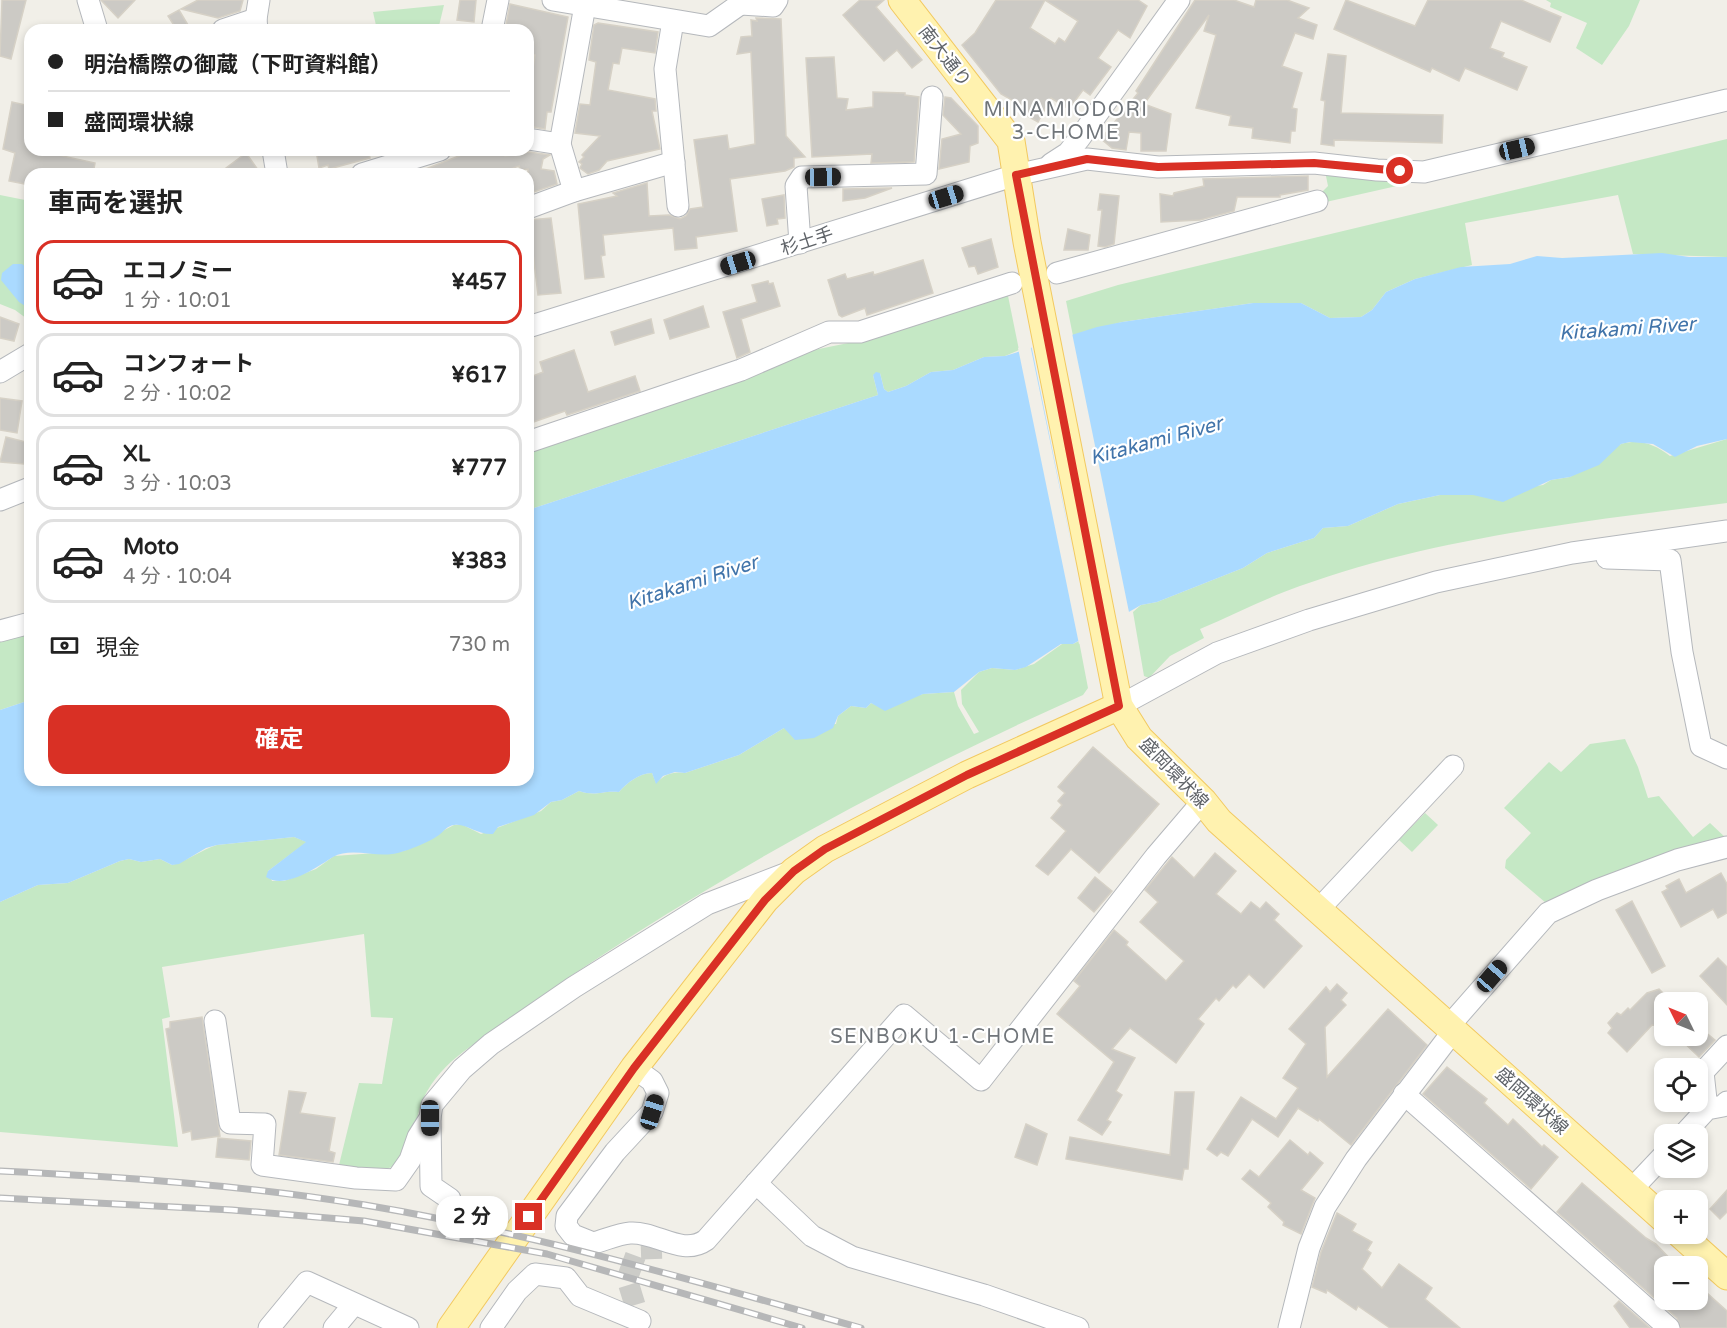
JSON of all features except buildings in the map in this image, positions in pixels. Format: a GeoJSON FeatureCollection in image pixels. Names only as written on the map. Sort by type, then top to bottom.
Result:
{"type":"FeatureCollection","features":[{"type":"Feature","properties":{"kind":"main road","name":"南大通り"},"geometry":{"type":"LineString","coordinates":[[908,1],[1011,141],[1027,242],[1117,696]]}},
{"type":"Feature","properties":{"kind":"main road","name":"盛岡環状線"},"geometry":{"type":"LineString","coordinates":[[1117,696],[1139,738],[1203,801],[1219,821],[1654,1210]]}},
{"type":"Feature","properties":{"kind":"main road"},"geometry":{"type":"LineString","coordinates":[[451,1328],[634,1068],[765,900],[794,871],[825,849],[1117,696]]}},
{"type":"Feature","properties":{"kind":"main road"},"geometry":{"type":"LineString","coordinates":[[1692,1244],[1727,1276]]}},
{"type":"Feature","properties":{"kind":"street"},"geometry":{"type":"LineString","coordinates":[[88,0],[95,24]]}},
{"type":"Feature","properties":{"kind":"street"},"geometry":{"type":"LineString","coordinates":[[493,24],[498,0]]}},
{"type":"Feature","properties":{"kind":"street"},"geometry":{"type":"LineString","coordinates":[[553,0],[585,3],[709,26],[744,2],[773,6],[777,0]]}},
{"type":"Feature","properties":{"kind":"street"},"geometry":{"type":"LineString","coordinates":[[1046,168],[1068,153],[1179,0]]}},
{"type":"Feature","properties":{"kind":"street"},"geometry":{"type":"LineString","coordinates":[[574,191],[560,144],[585,3]]}},
{"type":"Feature","properties":{"kind":"street"},"geometry":{"type":"LineString","coordinates":[[238,24],[257,16]]}},
{"type":"Feature","properties":{"kind":"street"},"geometry":{"type":"LineString","coordinates":[[673,21],[665,69],[678,206]]}},
{"type":"Feature","properties":{"kind":"street"},"geometry":{"type":"LineString","coordinates":[[800,243],[796,186],[802,177],[926,174],[932,98]]}},
{"type":"Feature","properties":{"kind":"street","name":"杉土手"},"geometry":{"type":"LineString","coordinates":[[534,325],[1016,175],[1087,159],[1158,167],[1314,163],[1377,170],[1424,172],[1727,100]]}},
{"type":"Feature","properties":{"kind":"street"},"geometry":{"type":"LineString","coordinates":[[1079,139],[1086,151],[1103,160]]}},
{"type":"Feature","properties":{"kind":"street"},"geometry":{"type":"LineString","coordinates":[[534,140],[560,144]]}},
{"type":"Feature","properties":{"kind":"street"},"geometry":{"type":"LineString","coordinates":[[381,168],[419,156]]}},
{"type":"Feature","properties":{"kind":"street"},"geometry":{"type":"LineString","coordinates":[[534,206],[574,191],[674,162]]}},
{"type":"Feature","properties":{"kind":"street"},"geometry":{"type":"LineString","coordinates":[[1057,273],[1317,201]]}},
{"type":"Feature","properties":{"kind":"street"},"geometry":{"type":"LineString","coordinates":[[534,440],[741,370],[829,332],[860,332],[1012,283]]}},
{"type":"Feature","properties":{"kind":"street"},"geometry":{"type":"LineString","coordinates":[[0,372],[24,358]]}},
{"type":"Feature","properties":{"kind":"street"},"geometry":{"type":"LineString","coordinates":[[0,500],[24,490]]}},
{"type":"Feature","properties":{"kind":"street"},"geometry":{"type":"LineString","coordinates":[[1117,696],[1217,653],[1309,620],[1436,582],[1582,552],[1727,531]]}},
{"type":"Feature","properties":{"kind":"street"},"geometry":{"type":"LineString","coordinates":[[1582,552],[1610,559],[1670,560],[1682,651],[1701,746],[1727,758]]}},
{"type":"Feature","properties":{"kind":"street"},"geometry":{"type":"LineString","coordinates":[[0,632],[24,624]]}},
{"type":"Feature","properties":{"kind":"street"},"geometry":{"type":"LineString","coordinates":[[1318,910],[1453,766]]}},
{"type":"Feature","properties":{"kind":"street"},"geometry":{"type":"LineString","coordinates":[[634,1068],[652,1081],[658,1093],[652,1112],[615,1152],[567,1216],[566,1226],[573,1235],[593,1244],[629,1233],[646,1234],[675,1247],[698,1246],[904,1015],[981,1080],[1156,856],[1203,801]]}},
{"type":"Feature","properties":{"kind":"street"},"geometry":{"type":"LineString","coordinates":[[1289,1328],[1309,1248],[1325,1207],[1356,1158],[1451,1028],[1548,913],[1667,864],[1727,847]]}},
{"type":"Feature","properties":{"kind":"street"},"geometry":{"type":"LineString","coordinates":[[450,1199],[431,1186],[430,1118],[432,1105],[462,1069],[490,1044],[574,987],[707,904],[794,871]]}},
{"type":"Feature","properties":{"kind":"street"},"geometry":{"type":"LineString","coordinates":[[215,1020],[230,1123],[265,1124],[262,1165],[356,1178],[396,1180],[410,1160],[418,1137],[430,1118]]}},
{"type":"Feature","properties":{"kind":"street"},"geometry":{"type":"LineString","coordinates":[[1695,1124],[1717,1105],[1703,1072],[1727,1046]]}},
{"type":"Feature","properties":{"kind":"street"},"geometry":{"type":"LineString","coordinates":[[1404,1094],[1669,1328]]}},
{"type":"Feature","properties":{"kind":"street"},"geometry":{"type":"LineString","coordinates":[[1631,1190],[1654,1166]]}},
{"type":"Feature","properties":{"kind":"street"},"geometry":{"type":"LineString","coordinates":[[756,1183],[813,1236],[852,1257],[984,1295],[1078,1328]]}},
{"type":"Feature","properties":{"kind":"street"},"geometry":{"type":"LineString","coordinates":[[491,1328],[517,1291],[535,1274],[566,1278],[580,1296],[637,1318]]}},
{"type":"Feature","properties":{"kind":"street"},"geometry":{"type":"LineString","coordinates":[[269,1328],[307,1282],[408,1328]]}},
{"type":"Feature","properties":{"kind":"street"},"geometry":{"type":"LineString","coordinates":[[334,1328],[354,1304]]}},
{"type":"Feature","properties":{"kind":"green space"},"geometry":{"type":"Polygon","coordinates":[[[1546,0],[1640,0],[1629,26],[1602,65],[1576,48],[1587,23],[1550,7],[1551,3],[1546,0]]]}},
{"type":"Feature","properties":{"kind":"green space"},"geometry":{"type":"Polygon","coordinates":[[[444,5],[439,24],[376,24],[373,12],[444,5]]]}},
{"type":"Feature","properties":{"kind":"green space"},"geometry":{"type":"Polygon","coordinates":[[[1727,139],[1727,257],[1633,254],[1618,195],[1465,223],[1472,265],[1415,279],[1386,292],[1372,310],[1361,317],[1330,318],[1301,303],[1253,303],[1122,322],[1073,336],[1066,301],[1118,285],[1727,139]]]}},
{"type":"Feature","properties":{"kind":"green space"},"geometry":{"type":"Polygon","coordinates":[[[1325,171],[1408,178],[1410,183],[1317,204],[1316,198],[1328,186],[1325,171]]]}},
{"type":"Feature","properties":{"kind":"green space"},"geometry":{"type":"Polygon","coordinates":[[[0,195],[24,200],[24,317],[0,304],[0,195]]]}},
{"type":"Feature","properties":{"kind":"green space"},"geometry":{"type":"Polygon","coordinates":[[[1007,291],[1019,350],[1005,356],[984,357],[953,370],[931,372],[906,386],[888,392],[884,389],[880,373],[873,375],[878,395],[534,508],[534,448],[804,352],[863,340],[1007,291]]]}},
{"type":"Feature","properties":{"kind":"green space"},"geometry":{"type":"Polygon","coordinates":[[[1727,439],[1727,503],[1503,534],[1447,545],[1337,573],[1284,592],[1200,629],[1204,638],[1170,656],[1149,678],[1144,676],[1133,612],[1141,605],[1157,602],[1243,568],[1267,553],[1314,538],[1323,528],[1348,526],[1398,504],[1440,495],[1473,495],[1543,485],[1551,480],[1570,477],[1621,444],[1635,442],[1647,444],[1670,456],[1727,439]]]}},
{"type":"Feature","properties":{"kind":"green space"},"geometry":{"type":"Polygon","coordinates":[[[24,632],[24,702],[0,710],[0,640],[24,632]]]}},
{"type":"Feature","properties":{"kind":"green space"},"geometry":{"type":"Polygon","coordinates":[[[1079,641],[1088,688],[1083,695],[921,772],[763,857],[610,950],[463,1052],[441,1072],[428,1090],[404,1156],[389,1168],[371,1170],[339,1165],[359,1083],[382,1084],[393,1018],[371,1017],[364,934],[162,967],[170,1017],[162,1019],[178,1147],[0,1132],[0,902],[38,885],[68,883],[129,859],[141,862],[160,859],[172,865],[217,845],[294,837],[307,842],[268,871],[272,881],[284,881],[316,869],[334,856],[404,851],[454,825],[463,825],[481,834],[541,811],[551,802],[562,800],[579,791],[619,792],[634,779],[647,773],[652,773],[656,783],[669,774],[685,773],[739,755],[784,728],[836,724],[838,716],[851,706],[866,708],[871,703],[878,706],[923,694],[954,692],[958,706],[974,734],[979,732],[962,704],[961,690],[979,672],[992,668],[1015,670],[1034,664],[1062,644],[1073,644],[1079,641]]]}},
{"type":"Feature","properties":{"kind":"green space"},"geometry":{"type":"Polygon","coordinates":[[[1625,739],[1638,767],[1648,798],[1659,796],[1693,837],[1710,823],[1727,839],[1546,903],[1505,868],[1506,860],[1531,833],[1504,808],[1549,762],[1561,772],[1590,744],[1625,739]]]}},
{"type":"Feature","properties":{"kind":"green space"},"geometry":{"type":"Polygon","coordinates":[[[1425,813],[1438,825],[1412,852],[1399,840],[1425,813]]]}},
{"type":"Feature","properties":{"kind":"water","name":"Kitakami River"},"geometry":{"type":"Polygon","coordinates":[[[1662,253],[1689,257],[1727,257],[1727,439],[1697,446],[1675,457],[1653,444],[1630,442],[1621,444],[1599,465],[1570,477],[1551,480],[1503,502],[1473,495],[1440,495],[1398,504],[1348,526],[1323,528],[1314,538],[1267,553],[1243,568],[1157,602],[1141,605],[1073,644],[1061,644],[1026,667],[1015,670],[992,668],[979,672],[954,692],[923,694],[885,711],[871,703],[866,708],[851,706],[838,716],[833,728],[814,738],[795,740],[784,728],[739,755],[685,773],[675,772],[663,776],[656,784],[652,773],[634,779],[619,792],[579,791],[562,800],[551,802],[534,815],[498,827],[493,834],[454,825],[429,841],[403,852],[385,855],[354,852],[340,854],[301,876],[282,881],[266,877],[268,871],[306,842],[294,837],[217,845],[206,848],[179,864],[172,865],[160,859],[141,862],[129,859],[120,861],[68,883],[38,885],[0,902],[0,710],[24,702],[24,786],[534,786],[534,508],[878,395],[873,375],[876,372],[880,373],[884,389],[888,392],[906,386],[931,372],[953,370],[984,357],[1005,356],[1097,327],[1253,303],[1301,303],[1330,318],[1361,317],[1372,310],[1386,292],[1415,279],[1461,267],[1510,264],[1537,256],[1562,258],[1662,253]]]}},
{"type":"Feature","properties":{"kind":"water"},"geometry":{"type":"Polygon","coordinates":[[[13,264],[24,266],[24,305],[1,280],[2,273],[13,264]]]}},
{"type":"Feature","properties":{"kind":"pier"},"geometry":{"type":"Polygon","coordinates":[[[1072,333],[1130,617],[1079,644],[1018,348],[1030,344],[1075,562],[1031,344],[1072,333]]]}},
{"type":"Feature","properties":{"kind":"tunnel"},"geometry":{"type":"LineString","coordinates":[[635,1305],[627,1279],[638,1249],[666,1248]]}},
{"type":"Feature","properties":{"kind":"railway"},"geometry":{"type":"LineString","coordinates":[[0,1171],[183,1183],[274,1192],[428,1216],[553,1244],[677,1276],[861,1328]]}},
{"type":"Feature","properties":{"kind":"railway"},"geometry":{"type":"LineString","coordinates":[[0,1198],[232,1210],[364,1221],[547,1254],[802,1328]]}},
{"type":"Feature","properties":{"kind":"district","name":"MINAMIODORI 3-CHOME"},"geometry":{"type":"Point","coordinates":[1066,120]}},
{"type":"Feature","properties":{"kind":"district","name":"SENBOKU 1-CHOME"},"geometry":{"type":"Point","coordinates":[943,1036]}},
{"type":"Feature","properties":{"kind":"route"},"geometry":{"type":"LineString","coordinates":[[529,1217],[634,1068],[765,900],[794,871],[825,849],[967,775],[1119,706],[1027,242],[1025,218],[1016,175],[1087,159],[1158,167],[1314,163],[1400,171]]}}]}
